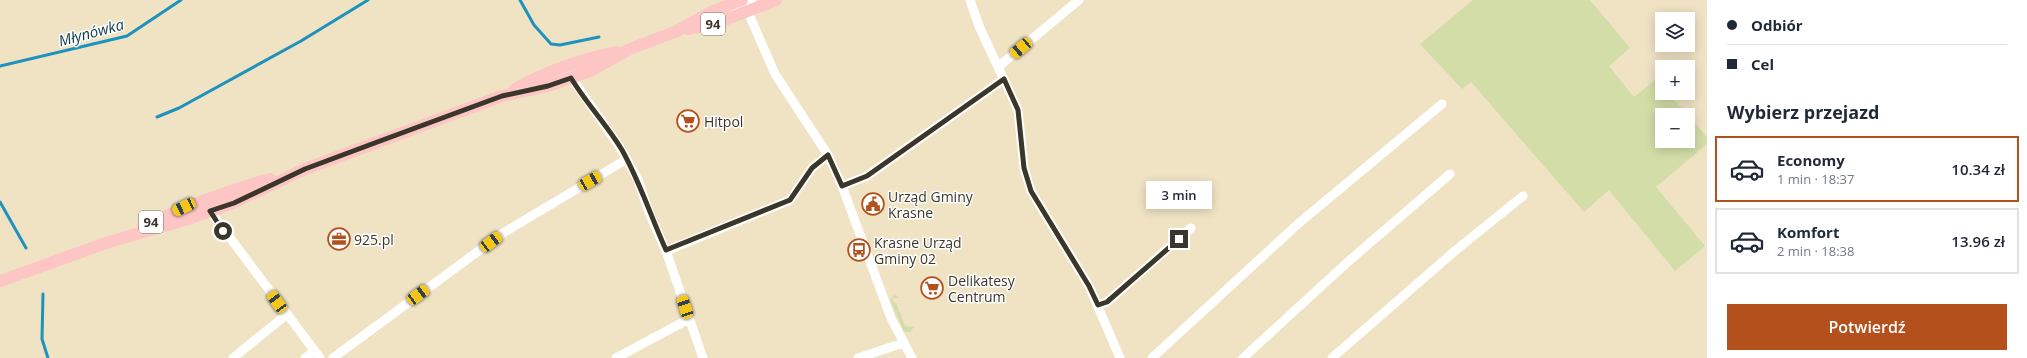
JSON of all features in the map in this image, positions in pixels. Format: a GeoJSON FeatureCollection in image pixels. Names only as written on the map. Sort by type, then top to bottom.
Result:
{"type":"FeatureCollection","features":[{"type":"Feature","properties":{"kind":"main road","name":"94"},"geometry":{"type":"LineString","coordinates":[[502,96],[548,86],[592,70],[630,49],[677,31],[713,11],[742,0]]}},
{"type":"Feature","properties":{"kind":"main road","name":"94"},"geometry":{"type":"LineString","coordinates":[[677,31],[717,23],[776,0]]}},
{"type":"Feature","properties":{"kind":"main road","name":"94"},"geometry":{"type":"LineString","coordinates":[[110,242],[192,204],[222,193],[305,169],[502,96],[550,72],[588,58],[630,49]]}},
{"type":"Feature","properties":{"kind":"main road","name":"94"},"geometry":{"type":"LineString","coordinates":[[0,282],[110,242],[234,203],[305,169]]}},
{"type":"Feature","properties":{"kind":"street"},"geometry":{"type":"LineString","coordinates":[[752,0],[748,12],[775,74],[828,155],[842,186],[889,312],[903,343],[912,358]]}},
{"type":"Feature","properties":{"kind":"street"},"geometry":{"type":"LineString","coordinates":[[970,0],[979,26],[1018,110],[1024,168],[1031,191],[1089,286],[1120,358]]}},
{"type":"Feature","properties":{"kind":"street"},"geometry":{"type":"LineString","coordinates":[[998,67],[1079,0]]}},
{"type":"Feature","properties":{"kind":"street"},"geometry":{"type":"LineString","coordinates":[[728,5],[748,12]]}},
{"type":"Feature","properties":{"kind":"street"},"geometry":{"type":"LineString","coordinates":[[571,78],[578,65],[588,58]]}},
{"type":"Feature","properties":{"kind":"street"},"geometry":{"type":"LineString","coordinates":[[550,72],[571,78],[627,159],[638,180],[650,215],[666,250],[703,358]]}},
{"type":"Feature","properties":{"kind":"street"},"geometry":{"type":"LineString","coordinates":[[842,186],[867,176],[1004,79]]}},
{"type":"Feature","properties":{"kind":"street"},"geometry":{"type":"LineString","coordinates":[[1152,358],[1299,223],[1442,104]]}},
{"type":"Feature","properties":{"kind":"street"},"geometry":{"type":"LineString","coordinates":[[666,250],[790,200],[812,168],[828,155]]}},
{"type":"Feature","properties":{"kind":"street"},"geometry":{"type":"LineString","coordinates":[[333,358],[503,233],[627,159]]}},
{"type":"Feature","properties":{"kind":"street"},"geometry":{"type":"LineString","coordinates":[[1243,358],[1350,260],[1450,174]]}},
{"type":"Feature","properties":{"kind":"street"},"geometry":{"type":"LineString","coordinates":[[210,211],[216,198],[222,193]]}},
{"type":"Feature","properties":{"kind":"street"},"geometry":{"type":"LineString","coordinates":[[1332,358],[1456,250],[1523,196]]}},
{"type":"Feature","properties":{"kind":"street"},"geometry":{"type":"LineString","coordinates":[[192,204],[210,211],[320,358]]}},
{"type":"Feature","properties":{"kind":"street"},"geometry":{"type":"LineString","coordinates":[[1098,305],[1107,302],[1191,228]]}},
{"type":"Feature","properties":{"kind":"street"},"geometry":{"type":"LineString","coordinates":[[233,358],[286,314]]}},
{"type":"Feature","properties":{"kind":"street"},"geometry":{"type":"LineString","coordinates":[[616,358],[689,319]]}},
{"type":"Feature","properties":{"kind":"street"},"geometry":{"type":"LineString","coordinates":[[858,358],[903,343]]}},
{"type":"Feature","properties":{"kind":"street"},"geometry":{"type":"LineString","coordinates":[[305,358],[314,350]]}},
{"type":"Feature","properties":{"kind":"green space"},"geometry":{"type":"Polygon","coordinates":[[[1473,0],[1590,0],[1630,48],[1609,66],[1634,97],[1655,80],[1655,100],[1674,100],[1682,108],[1655,108],[1655,148],[1695,148],[1695,123],[1707,137],[1707,144],[1656,187],[1705,246],[1675,271],[1609,190],[1584,212],[1471,82],[1462,89],[1420,44],[1473,0]]]}},
{"type":"Feature","properties":{"kind":"green space"},"geometry":{"type":"Polygon","coordinates":[[[895,295],[900,298],[893,298],[893,301],[897,305],[905,326],[914,327],[910,332],[904,332],[890,299],[895,295]]]}},
{"type":"Feature","properties":{"kind":"waterway","name":"Młynówka"},"geometry":{"type":"LineString","coordinates":[[0,66],[127,36],[181,0]]}},
{"type":"Feature","properties":{"kind":"waterway"},"geometry":{"type":"LineString","coordinates":[[157,117],[179,108],[301,41],[368,0]]}},
{"type":"Feature","properties":{"kind":"waterway"},"geometry":{"type":"LineString","coordinates":[[520,0],[534,25],[551,44],[560,45],[599,37]]}},
{"type":"Feature","properties":{"kind":"waterway"},"geometry":{"type":"LineString","coordinates":[[0,202],[26,248]]}},
{"type":"Feature","properties":{"kind":"waterway"},"geometry":{"type":"LineString","coordinates":[[43,294],[42,339],[48,358]]}},
{"type":"Feature","properties":{"kind":"place","name":"Hitpol"},"geometry":{"type":"Point","coordinates":[688,121]}},
{"type":"Feature","properties":{"kind":"place","name":"Urząd Gminy Krasne"},"geometry":{"type":"Point","coordinates":[873,204]}},
{"type":"Feature","properties":{"kind":"place","name":"925.pl"},"geometry":{"type":"Point","coordinates":[339,239]}},
{"type":"Feature","properties":{"kind":"place","name":"Krasne Urząd Gminy 02"},"geometry":{"type":"Point","coordinates":[859,250]}},
{"type":"Feature","properties":{"kind":"place","name":"Delikatesy Centrum"},"geometry":{"type":"Point","coordinates":[932,288]}},
{"type":"Feature","properties":{"kind":"route"},"geometry":{"type":"LineString","coordinates":[[223,231],[210,211],[234,203],[305,169],[502,96],[548,86],[571,78],[621,149],[638,180],[650,215],[666,250],[720,230],[790,200],[812,168],[828,155],[842,186],[867,176],[1004,79],[1018,110],[1024,168],[1031,191],[1089,286],[1098,305],[1107,302],[1179,239]]}}]}
